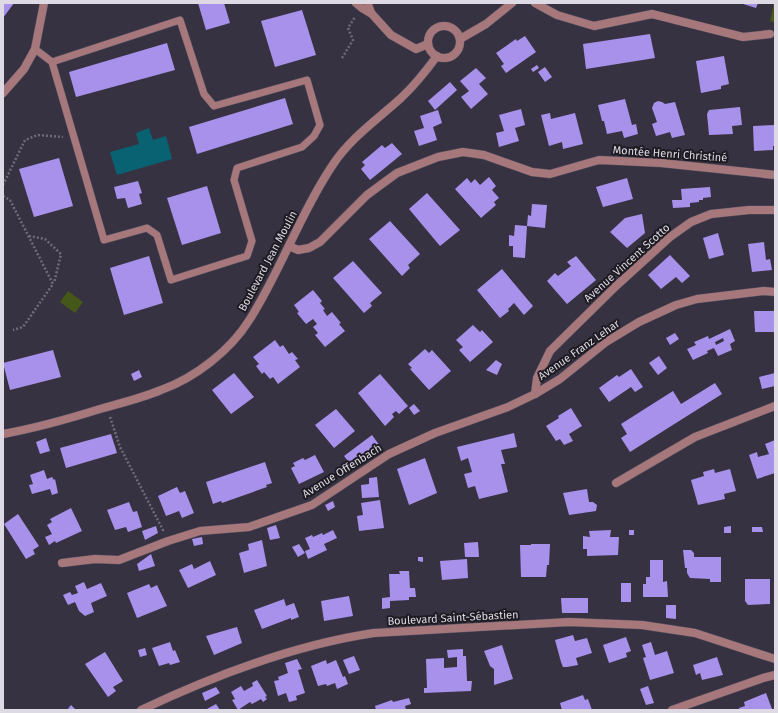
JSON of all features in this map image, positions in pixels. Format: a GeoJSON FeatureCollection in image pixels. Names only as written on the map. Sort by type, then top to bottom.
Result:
{"type":"FeatureCollection","features":[{"type":"Feature","properties":{"kind":"street"},"geometry":{"type":"LineString","coordinates":[[3,93],[24,69],[35,49],[44,3]]}},
{"type":"Feature","properties":{"kind":"street"},"geometry":{"type":"LineString","coordinates":[[460,39],[486,24],[512,3]]}},
{"type":"Feature","properties":{"kind":"street"},"geometry":{"type":"LineString","coordinates":[[535,3],[557,15],[594,26],[652,14],[743,37],[770,34]]}},
{"type":"Feature","properties":{"kind":"street"},"geometry":{"type":"LineString","coordinates":[[362,5],[391,35],[405,44],[416,49],[428,44]]}},
{"type":"Feature","properties":{"kind":"street"},"geometry":{"type":"LineString","coordinates":[[441,26],[446,26],[455,30],[460,39],[459,47],[454,54],[446,58],[437,56],[430,49],[428,44],[430,35],[441,26]]}},
{"type":"Feature","properties":{"kind":"street","name":"Boulevard Jean Moulin"},"geometry":{"type":"LineString","coordinates":[[3,434],[70,418],[162,390],[184,380],[204,368],[228,346],[250,320],[312,199],[333,164],[352,141],[419,80],[437,56]]}},
{"type":"Feature","properties":{"kind":"street","name":"Montée Henri Christiné"},"geometry":{"type":"LineString","coordinates":[[289,246],[298,250],[309,248],[320,242],[367,195],[397,173],[438,157],[463,152],[484,154],[532,172],[550,174],[598,160],[661,162],[775,175]]}},
{"type":"Feature","properties":{"kind":"street","name":"Avenue Vincent Scotto"},"geometry":{"type":"LineString","coordinates":[[535,394],[537,378],[550,351],[615,287],[670,237],[691,222],[711,214],[749,210],[775,210]]}},
{"type":"Feature","properties":{"kind":"street","name":"Avenue Franz Lehar"},"geometry":{"type":"LineString","coordinates":[[535,394],[560,379],[606,342],[639,322],[676,305],[696,299],[764,291],[775,292]]}},
{"type":"Feature","properties":{"kind":"street","name":"Avenue Offenbach"},"geometry":{"type":"LineString","coordinates":[[62,563],[95,559],[119,560],[168,541],[200,531],[249,527],[312,504],[389,454],[435,433],[508,407],[535,394]]}},
{"type":"Feature","properties":{"kind":"street"},"geometry":{"type":"LineString","coordinates":[[616,483],[695,437],[775,406]]}},
{"type":"Feature","properties":{"kind":"street","name":"Boulevard Saint-Sébastien"},"geometry":{"type":"LineString","coordinates":[[141,710],[190,687],[295,650],[345,637],[374,633],[569,622],[642,625],[695,633],[775,659]]}},
{"type":"Feature","properties":{"kind":"street"},"geometry":{"type":"LineString","coordinates":[[672,710],[775,675]]}},
{"type":"Feature","properties":{"kind":"lane"},"geometry":{"type":"LineString","coordinates":[[35,49],[52,62],[104,240],[147,228],[157,235],[171,280],[247,256],[252,241],[234,180],[237,168],[302,147],[314,136],[320,125],[307,80],[214,106],[204,94],[180,20],[52,62]]}},
{"type":"Feature","properties":{"kind":"path"},"geometry":{"type":"LineString","coordinates":[[342,58],[353,40],[348,28],[362,5]]}},
{"type":"Feature","properties":{"kind":"path"},"geometry":{"type":"LineString","coordinates":[[3,185],[25,140],[38,135],[74,138]]}},
{"type":"Feature","properties":{"kind":"path"},"geometry":{"type":"LineString","coordinates":[[3,196],[10,200],[54,284]]}},
{"type":"Feature","properties":{"kind":"path"},"geometry":{"type":"LineString","coordinates":[[13,330],[23,327],[54,284],[61,254],[45,239],[29,236]]}},
{"type":"Feature","properties":{"kind":"path"},"geometry":{"type":"LineString","coordinates":[[106,407],[120,447],[168,541]]}},
{"type":"Feature","properties":{"kind":"green space"},"geometry":{"type":"Polygon","coordinates":[[[775,3],[775,23],[770,21],[775,3]]]}},
{"type":"Feature","properties":{"kind":"green space"},"geometry":{"type":"Polygon","coordinates":[[[68,291],[83,302],[75,313],[60,302],[68,291]]]}},
{"type":"Feature","properties":{"kind":"water"},"geometry":{"type":"Polygon","coordinates":[[[149,128],[153,140],[166,136],[172,159],[117,175],[110,152],[139,144],[136,133],[149,128]]]}},
{"type":"Feature","properties":{"kind":"building"},"geometry":{"type":"Polygon","coordinates":[[[3,3],[14,3],[3,18],[3,3]]]}},
{"type":"Feature","properties":{"kind":"building"},"geometry":{"type":"Polygon","coordinates":[[[198,3],[224,3],[230,23],[206,30],[198,3]]]}},
{"type":"Feature","properties":{"kind":"building"},"geometry":{"type":"Polygon","coordinates":[[[740,3],[758,3],[756,8],[740,3]]]}},
{"type":"Feature","properties":{"kind":"building"},"geometry":{"type":"Polygon","coordinates":[[[302,10],[316,55],[275,67],[261,21],[302,10]]]}},
{"type":"Feature","properties":{"kind":"building"},"geometry":{"type":"Polygon","coordinates":[[[650,34],[655,58],[586,69],[583,44],[650,34]]]}},
{"type":"Feature","properties":{"kind":"building"},"geometry":{"type":"Polygon","coordinates":[[[525,36],[536,52],[506,73],[501,66],[504,64],[496,53],[516,39],[517,41],[525,36]]]}},
{"type":"Feature","properties":{"kind":"building"},"geometry":{"type":"Polygon","coordinates":[[[167,43],[175,70],[76,97],[69,72],[167,43]]]}},
{"type":"Feature","properties":{"kind":"building"},"geometry":{"type":"Polygon","coordinates":[[[724,56],[729,84],[721,86],[721,89],[701,93],[696,61],[724,56]]]}},
{"type":"Feature","properties":{"kind":"building"},"geometry":{"type":"Polygon","coordinates":[[[537,65],[539,68],[533,72],[531,69],[537,65]]]}},
{"type":"Feature","properties":{"kind":"building"},"geometry":{"type":"Polygon","coordinates":[[[545,67],[552,77],[545,82],[538,72],[545,67]]]}},
{"type":"Feature","properties":{"kind":"building"},"geometry":{"type":"Polygon","coordinates":[[[476,68],[486,78],[479,84],[488,94],[471,109],[461,97],[469,91],[460,81],[476,68]]]}},
{"type":"Feature","properties":{"kind":"building"},"geometry":{"type":"Polygon","coordinates":[[[450,82],[457,90],[435,110],[428,101],[450,82]]]}},
{"type":"Feature","properties":{"kind":"building"},"geometry":{"type":"Polygon","coordinates":[[[285,98],[293,124],[197,154],[189,127],[285,98]]]}},
{"type":"Feature","properties":{"kind":"building"},"geometry":{"type":"Polygon","coordinates":[[[625,99],[632,125],[636,124],[638,134],[624,138],[622,131],[607,134],[598,105],[625,99]]]}},
{"type":"Feature","properties":{"kind":"building"},"geometry":{"type":"Polygon","coordinates":[[[658,101],[665,104],[675,102],[685,135],[672,138],[670,132],[656,136],[652,124],[657,122],[652,108],[654,103],[658,101]]]}},
{"type":"Feature","properties":{"kind":"building"},"geometry":{"type":"Polygon","coordinates":[[[740,107],[742,125],[732,126],[733,134],[709,135],[707,114],[709,110],[740,107]]]}},
{"type":"Feature","properties":{"kind":"building"},"geometry":{"type":"Polygon","coordinates":[[[521,109],[525,125],[515,128],[519,141],[499,147],[496,133],[504,131],[499,115],[521,109]]]}},
{"type":"Feature","properties":{"kind":"building"},"geometry":{"type":"Polygon","coordinates":[[[438,110],[442,123],[433,127],[437,140],[419,146],[414,131],[424,128],[420,116],[438,110]]]}},
{"type":"Feature","properties":{"kind":"building"},"geometry":{"type":"Polygon","coordinates":[[[550,113],[551,119],[575,113],[583,144],[563,149],[562,142],[549,146],[541,115],[550,113]]]}},
{"type":"Feature","properties":{"kind":"building"},"geometry":{"type":"Polygon","coordinates":[[[775,125],[775,146],[773,146],[773,150],[754,151],[753,126],[775,125]]]}},
{"type":"Feature","properties":{"kind":"building"},"geometry":{"type":"Polygon","coordinates":[[[392,143],[402,154],[370,180],[361,169],[365,165],[362,162],[382,145],[385,148],[392,143]]]}},
{"type":"Feature","properties":{"kind":"building"},"geometry":{"type":"Polygon","coordinates":[[[59,158],[73,206],[34,217],[19,169],[59,158]]]}},
{"type":"Feature","properties":{"kind":"building"},"geometry":{"type":"Polygon","coordinates":[[[489,177],[496,186],[492,190],[499,198],[494,202],[496,205],[481,218],[455,189],[467,178],[471,183],[475,179],[480,185],[489,177]]]}},
{"type":"Feature","properties":{"kind":"building"},"geometry":{"type":"Polygon","coordinates":[[[627,178],[633,199],[603,207],[596,187],[627,178]]]}},
{"type":"Feature","properties":{"kind":"building"},"geometry":{"type":"Polygon","coordinates":[[[138,181],[142,193],[139,194],[142,204],[128,208],[125,198],[117,199],[114,187],[138,181]]]}},
{"type":"Feature","properties":{"kind":"building"},"geometry":{"type":"Polygon","coordinates":[[[207,186],[221,233],[182,245],[167,198],[207,186]]]}},
{"type":"Feature","properties":{"kind":"building"},"geometry":{"type":"Polygon","coordinates":[[[710,187],[711,197],[703,198],[703,200],[699,200],[699,202],[690,203],[690,207],[673,208],[672,200],[682,200],[681,189],[710,187]]]}},
{"type":"Feature","properties":{"kind":"building"},"geometry":{"type":"Polygon","coordinates":[[[427,193],[460,230],[440,246],[409,209],[427,193]]]}},
{"type":"Feature","properties":{"kind":"building"},"geometry":{"type":"Polygon","coordinates":[[[532,204],[547,205],[545,228],[527,226],[528,215],[531,216],[532,204]]]}},
{"type":"Feature","properties":{"kind":"building"},"geometry":{"type":"Polygon","coordinates":[[[642,214],[645,233],[627,248],[610,232],[625,218],[642,214]]]}},
{"type":"Feature","properties":{"kind":"building"},"geometry":{"type":"Polygon","coordinates":[[[390,221],[420,254],[408,265],[410,268],[402,276],[369,239],[390,221]]]}},
{"type":"Feature","properties":{"kind":"building"},"geometry":{"type":"Polygon","coordinates":[[[515,225],[527,226],[525,258],[513,257],[513,246],[509,246],[509,235],[514,236],[515,225]]]}},
{"type":"Feature","properties":{"kind":"building"},"geometry":{"type":"Polygon","coordinates":[[[718,233],[724,255],[709,259],[703,238],[718,233]]]}},
{"type":"Feature","properties":{"kind":"building"},"geometry":{"type":"Polygon","coordinates":[[[764,242],[766,260],[770,259],[772,270],[752,272],[748,244],[764,242]]]}},
{"type":"Feature","properties":{"kind":"building"},"geometry":{"type":"Polygon","coordinates":[[[670,255],[690,276],[682,283],[676,277],[661,289],[648,275],[670,255]]]}},
{"type":"Feature","properties":{"kind":"building"},"geometry":{"type":"Polygon","coordinates":[[[149,256],[163,303],[124,315],[110,268],[149,256]]]}},
{"type":"Feature","properties":{"kind":"building"},"geometry":{"type":"Polygon","coordinates":[[[576,256],[596,280],[567,304],[547,281],[555,273],[558,276],[571,266],[567,262],[576,256]]]}},
{"type":"Feature","properties":{"kind":"building"},"geometry":{"type":"Polygon","coordinates":[[[353,261],[382,293],[370,303],[372,306],[364,313],[333,278],[353,261]]]}},
{"type":"Feature","properties":{"kind":"building"},"geometry":{"type":"Polygon","coordinates":[[[502,269],[533,306],[524,315],[514,303],[508,309],[509,311],[500,318],[477,290],[502,269]]]}},
{"type":"Feature","properties":{"kind":"building"},"geometry":{"type":"Polygon","coordinates":[[[313,290],[322,301],[320,303],[325,309],[323,310],[327,316],[332,312],[341,323],[339,324],[345,331],[325,347],[315,335],[318,333],[313,327],[317,324],[313,319],[306,324],[297,313],[299,312],[294,305],[313,290]]]}},
{"type":"Feature","properties":{"kind":"building"},"geometry":{"type":"Polygon","coordinates":[[[754,311],[775,311],[775,332],[755,332],[754,311]]]}},
{"type":"Feature","properties":{"kind":"building"},"geometry":{"type":"Polygon","coordinates":[[[473,325],[480,332],[482,330],[493,342],[470,362],[459,350],[463,347],[456,340],[473,325]]]}},
{"type":"Feature","properties":{"kind":"building"},"geometry":{"type":"Polygon","coordinates":[[[730,329],[735,341],[730,344],[732,350],[718,356],[714,348],[707,351],[708,353],[693,360],[687,349],[696,345],[694,342],[708,336],[709,339],[730,329]],[[723,338],[715,342],[716,345],[724,341],[723,338]]]}},
{"type":"Feature","properties":{"kind":"building"},"geometry":{"type":"Polygon","coordinates":[[[675,333],[679,339],[670,345],[666,338],[675,333]]]}},
{"type":"Feature","properties":{"kind":"building"},"geometry":{"type":"Polygon","coordinates":[[[275,340],[280,347],[283,345],[289,354],[292,352],[298,359],[295,360],[300,367],[278,384],[273,377],[270,379],[264,372],[262,374],[256,366],[259,364],[253,357],[275,340]]]}},
{"type":"Feature","properties":{"kind":"building"},"geometry":{"type":"Polygon","coordinates":[[[425,349],[429,353],[432,350],[451,371],[429,390],[410,369],[412,368],[408,364],[425,349]]]}},
{"type":"Feature","properties":{"kind":"building"},"geometry":{"type":"Polygon","coordinates":[[[53,350],[61,377],[10,390],[3,363],[53,350]]]}},
{"type":"Feature","properties":{"kind":"building"},"geometry":{"type":"Polygon","coordinates":[[[659,356],[667,368],[658,375],[649,363],[659,356]]]}},
{"type":"Feature","properties":{"kind":"building"},"geometry":{"type":"Polygon","coordinates":[[[496,360],[502,364],[497,375],[486,370],[496,360]]]}},
{"type":"Feature","properties":{"kind":"building"},"geometry":{"type":"Polygon","coordinates":[[[631,369],[643,387],[635,392],[631,387],[609,402],[599,388],[617,375],[619,377],[631,369]]]}},
{"type":"Feature","properties":{"kind":"building"},"geometry":{"type":"Polygon","coordinates":[[[139,370],[142,377],[134,381],[131,374],[139,370]]]}},
{"type":"Feature","properties":{"kind":"building"},"geometry":{"type":"Polygon","coordinates":[[[234,373],[254,397],[231,414],[212,390],[234,373]]]}},
{"type":"Feature","properties":{"kind":"building"},"geometry":{"type":"Polygon","coordinates":[[[775,373],[775,386],[762,389],[759,377],[775,373]]]}},
{"type":"Feature","properties":{"kind":"building"},"geometry":{"type":"Polygon","coordinates":[[[380,374],[408,406],[399,414],[396,411],[392,414],[394,417],[385,426],[358,393],[380,374]]]}},
{"type":"Feature","properties":{"kind":"building"},"geometry":{"type":"Polygon","coordinates":[[[715,383],[722,394],[630,452],[621,438],[627,434],[621,424],[673,391],[681,404],[715,383]]]}},
{"type":"Feature","properties":{"kind":"building"},"geometry":{"type":"Polygon","coordinates":[[[414,404],[420,411],[414,415],[409,408],[414,404]]]}},
{"type":"Feature","properties":{"kind":"building"},"geometry":{"type":"Polygon","coordinates":[[[571,408],[582,426],[569,434],[573,441],[564,445],[560,439],[556,441],[546,426],[571,408]]]}},
{"type":"Feature","properties":{"kind":"building"},"geometry":{"type":"Polygon","coordinates":[[[336,409],[355,431],[334,448],[315,425],[336,409]]]}},
{"type":"Feature","properties":{"kind":"building"},"geometry":{"type":"Polygon","coordinates":[[[514,433],[517,447],[501,450],[505,464],[501,464],[508,492],[479,499],[475,486],[468,488],[464,474],[472,472],[468,458],[461,461],[457,447],[514,433]]]}},
{"type":"Feature","properties":{"kind":"building"},"geometry":{"type":"Polygon","coordinates":[[[111,434],[117,453],[66,468],[60,448],[111,434]]]}},
{"type":"Feature","properties":{"kind":"building"},"geometry":{"type":"Polygon","coordinates":[[[372,435],[380,446],[353,467],[344,456],[372,435]]]}},
{"type":"Feature","properties":{"kind":"building"},"geometry":{"type":"Polygon","coordinates":[[[46,438],[50,451],[40,454],[36,442],[46,438]]]}},
{"type":"Feature","properties":{"kind":"building"},"geometry":{"type":"Polygon","coordinates":[[[775,440],[775,473],[757,479],[749,455],[757,452],[758,457],[769,454],[765,444],[775,440]]]}},
{"type":"Feature","properties":{"kind":"building"},"geometry":{"type":"Polygon","coordinates":[[[315,455],[324,472],[299,484],[291,468],[295,466],[293,463],[303,458],[305,460],[315,455]]]}},
{"type":"Feature","properties":{"kind":"building"},"geometry":{"type":"Polygon","coordinates":[[[425,458],[437,493],[409,505],[397,469],[425,458]]]}},
{"type":"Feature","properties":{"kind":"building"},"geometry":{"type":"Polygon","coordinates":[[[265,462],[272,483],[266,485],[267,487],[222,503],[221,501],[213,504],[206,482],[265,462]]]}},
{"type":"Feature","properties":{"kind":"building"},"geometry":{"type":"Polygon","coordinates":[[[714,469],[715,473],[730,469],[736,491],[724,494],[725,499],[698,505],[691,480],[704,476],[703,472],[714,469]]]}},
{"type":"Feature","properties":{"kind":"building"},"geometry":{"type":"Polygon","coordinates":[[[44,470],[47,479],[52,477],[54,480],[55,479],[58,493],[52,495],[50,489],[32,494],[29,485],[33,484],[30,475],[44,470]]]}},
{"type":"Feature","properties":{"kind":"building"},"geometry":{"type":"Polygon","coordinates":[[[377,477],[379,497],[362,498],[361,485],[369,484],[369,478],[377,477]]]}},
{"type":"Feature","properties":{"kind":"building"},"geometry":{"type":"Polygon","coordinates":[[[177,487],[180,493],[185,491],[194,513],[182,518],[179,511],[166,516],[158,496],[177,487]]]}},
{"type":"Feature","properties":{"kind":"building"},"geometry":{"type":"Polygon","coordinates":[[[587,489],[589,502],[593,502],[597,505],[596,511],[569,515],[563,493],[587,489]]]}},
{"type":"Feature","properties":{"kind":"building"},"geometry":{"type":"Polygon","coordinates":[[[380,500],[384,528],[359,531],[357,516],[363,515],[361,503],[380,500]]]}},
{"type":"Feature","properties":{"kind":"building"},"geometry":{"type":"Polygon","coordinates":[[[333,501],[335,507],[328,511],[325,505],[333,501]]]}},
{"type":"Feature","properties":{"kind":"building"},"geometry":{"type":"Polygon","coordinates":[[[129,502],[133,512],[137,511],[142,527],[128,532],[126,527],[115,530],[107,510],[129,502]]]}},
{"type":"Feature","properties":{"kind":"building"},"geometry":{"type":"Polygon","coordinates":[[[71,508],[82,531],[56,543],[55,541],[49,545],[45,537],[52,534],[47,525],[52,522],[50,519],[71,508]]]}},
{"type":"Feature","properties":{"kind":"building"},"geometry":{"type":"Polygon","coordinates":[[[18,514],[39,546],[33,550],[35,554],[26,559],[4,524],[18,514]]]}},
{"type":"Feature","properties":{"kind":"building"},"geometry":{"type":"Polygon","coordinates":[[[276,525],[280,538],[270,540],[267,528],[276,525]]]}},
{"type":"Feature","properties":{"kind":"building"},"geometry":{"type":"Polygon","coordinates":[[[156,526],[158,533],[145,540],[142,531],[156,526]]]}},
{"type":"Feature","properties":{"kind":"building"},"geometry":{"type":"Polygon","coordinates":[[[731,526],[731,533],[724,533],[724,527],[731,526]]]}},
{"type":"Feature","properties":{"kind":"building"},"geometry":{"type":"Polygon","coordinates":[[[752,527],[762,527],[763,532],[752,532],[752,527]]]}},
{"type":"Feature","properties":{"kind":"building"},"geometry":{"type":"Polygon","coordinates":[[[333,530],[337,538],[324,544],[327,550],[308,559],[305,551],[310,549],[305,538],[312,535],[313,537],[322,533],[323,535],[333,530]]]}},
{"type":"Feature","properties":{"kind":"building"},"geometry":{"type":"Polygon","coordinates":[[[611,530],[610,537],[619,537],[618,555],[587,556],[587,549],[583,549],[583,536],[590,537],[589,531],[611,530]]]}},
{"type":"Feature","properties":{"kind":"building"},"geometry":{"type":"Polygon","coordinates":[[[629,530],[634,530],[634,535],[629,535],[629,530]]]}},
{"type":"Feature","properties":{"kind":"building"},"geometry":{"type":"Polygon","coordinates":[[[202,537],[203,544],[194,546],[192,539],[202,537]]]}},
{"type":"Feature","properties":{"kind":"building"},"geometry":{"type":"Polygon","coordinates":[[[262,540],[267,566],[244,573],[239,553],[249,550],[248,544],[262,540]]]}},
{"type":"Feature","properties":{"kind":"building"},"geometry":{"type":"Polygon","coordinates":[[[478,542],[479,557],[465,557],[464,543],[478,542]]]}},
{"type":"Feature","properties":{"kind":"building"},"geometry":{"type":"Polygon","coordinates":[[[299,544],[305,553],[298,557],[292,547],[299,544]]]}},
{"type":"Feature","properties":{"kind":"building"},"geometry":{"type":"Polygon","coordinates":[[[550,544],[549,565],[547,565],[546,577],[521,577],[520,545],[550,544]]]}},
{"type":"Feature","properties":{"kind":"building"},"geometry":{"type":"Polygon","coordinates":[[[683,550],[691,550],[694,553],[694,557],[721,557],[721,582],[710,582],[710,579],[690,578],[687,573],[687,568],[685,568],[683,550]]]}},
{"type":"Feature","properties":{"kind":"building"},"geometry":{"type":"Polygon","coordinates":[[[151,554],[155,566],[139,571],[137,564],[151,554]]]}},
{"type":"Feature","properties":{"kind":"building"},"geometry":{"type":"Polygon","coordinates":[[[418,557],[423,557],[423,562],[418,561],[418,557]]]}},
{"type":"Feature","properties":{"kind":"building"},"geometry":{"type":"Polygon","coordinates":[[[467,559],[468,578],[442,580],[440,561],[467,559]]]}},
{"type":"Feature","properties":{"kind":"building"},"geometry":{"type":"Polygon","coordinates":[[[650,560],[663,560],[663,582],[667,581],[668,597],[643,597],[643,584],[646,584],[646,577],[650,577],[650,560]]]}},
{"type":"Feature","properties":{"kind":"building"},"geometry":{"type":"Polygon","coordinates":[[[210,561],[216,575],[188,588],[179,570],[192,564],[194,569],[210,561]]]}},
{"type":"Feature","properties":{"kind":"building"},"geometry":{"type":"Polygon","coordinates":[[[399,571],[409,571],[410,588],[415,588],[416,597],[409,597],[409,600],[390,601],[390,608],[382,609],[382,598],[390,597],[389,574],[400,574],[399,571]]]}},
{"type":"Feature","properties":{"kind":"building"},"geometry":{"type":"Polygon","coordinates":[[[745,579],[770,579],[770,604],[748,605],[745,601],[745,579]]]}},
{"type":"Feature","properties":{"kind":"building"},"geometry":{"type":"Polygon","coordinates":[[[84,582],[87,589],[101,583],[107,596],[91,603],[94,612],[85,616],[79,611],[75,602],[68,605],[63,595],[70,592],[72,595],[78,593],[75,586],[84,582]]]}},
{"type":"Feature","properties":{"kind":"building"},"geometry":{"type":"Polygon","coordinates":[[[621,583],[631,583],[631,602],[621,602],[621,583]]]}},
{"type":"Feature","properties":{"kind":"building"},"geometry":{"type":"Polygon","coordinates":[[[149,584],[151,588],[157,585],[167,606],[137,618],[127,593],[149,584]]]}},
{"type":"Feature","properties":{"kind":"building"},"geometry":{"type":"Polygon","coordinates":[[[349,596],[353,616],[324,621],[321,601],[349,596]]]}},
{"type":"Feature","properties":{"kind":"building"},"geometry":{"type":"Polygon","coordinates":[[[561,598],[588,598],[588,613],[562,613],[561,598]]]}},
{"type":"Feature","properties":{"kind":"building"},"geometry":{"type":"Polygon","coordinates":[[[284,599],[286,606],[294,603],[299,617],[291,620],[291,618],[262,629],[254,610],[284,599]]]}},
{"type":"Feature","properties":{"kind":"building"},"geometry":{"type":"Polygon","coordinates":[[[666,605],[676,605],[676,619],[666,618],[666,605]]]}},
{"type":"Feature","properties":{"kind":"building"},"geometry":{"type":"Polygon","coordinates":[[[237,627],[242,643],[214,655],[206,636],[237,627]]]}},
{"type":"Feature","properties":{"kind":"building"},"geometry":{"type":"Polygon","coordinates":[[[573,635],[575,641],[587,638],[592,653],[576,658],[578,665],[563,667],[555,640],[573,635]]]}},
{"type":"Feature","properties":{"kind":"building"},"geometry":{"type":"Polygon","coordinates":[[[626,637],[631,651],[626,653],[627,657],[609,663],[603,645],[626,637]]]}},
{"type":"Feature","properties":{"kind":"building"},"geometry":{"type":"Polygon","coordinates":[[[170,642],[173,651],[175,650],[180,662],[159,666],[152,648],[170,642]]]}},
{"type":"Feature","properties":{"kind":"building"},"geometry":{"type":"Polygon","coordinates":[[[651,642],[655,655],[667,651],[674,673],[650,680],[643,658],[646,657],[642,645],[651,642]]]}},
{"type":"Feature","properties":{"kind":"building"},"geometry":{"type":"Polygon","coordinates":[[[502,645],[513,679],[494,685],[494,669],[490,666],[484,651],[502,645]]]}},
{"type":"Feature","properties":{"kind":"building"},"geometry":{"type":"Polygon","coordinates":[[[145,648],[147,655],[140,657],[138,650],[145,648]]]}},
{"type":"Feature","properties":{"kind":"building"},"geometry":{"type":"Polygon","coordinates":[[[463,649],[463,656],[466,656],[467,681],[472,681],[471,691],[424,693],[424,688],[427,688],[426,659],[444,658],[444,668],[457,667],[457,657],[448,658],[447,650],[463,649]]]}},
{"type":"Feature","properties":{"kind":"building"},"geometry":{"type":"Polygon","coordinates":[[[105,652],[123,681],[113,687],[116,691],[108,697],[85,664],[105,652]]]}},
{"type":"Feature","properties":{"kind":"building"},"geometry":{"type":"Polygon","coordinates":[[[354,656],[360,670],[349,674],[343,660],[354,656]]]}},
{"type":"Feature","properties":{"kind":"building"},"geometry":{"type":"Polygon","coordinates":[[[717,657],[723,675],[702,680],[700,673],[696,675],[693,665],[717,657]]]}},
{"type":"Feature","properties":{"kind":"building"},"geometry":{"type":"Polygon","coordinates":[[[297,659],[302,669],[298,670],[305,693],[296,696],[297,700],[289,702],[286,693],[278,696],[274,681],[279,680],[278,677],[288,673],[285,663],[297,659]]]}},
{"type":"Feature","properties":{"kind":"building"},"geometry":{"type":"Polygon","coordinates":[[[326,660],[327,664],[336,660],[343,677],[345,676],[348,684],[337,689],[335,683],[327,686],[326,684],[318,686],[311,666],[326,660]]]}},
{"type":"Feature","properties":{"kind":"building"},"geometry":{"type":"Polygon","coordinates":[[[257,680],[267,696],[265,697],[267,699],[263,702],[261,699],[252,704],[250,702],[238,710],[232,700],[235,699],[231,692],[241,686],[244,691],[253,686],[252,683],[257,680]]]}},
{"type":"Feature","properties":{"kind":"building"},"geometry":{"type":"Polygon","coordinates":[[[648,686],[654,703],[646,705],[640,689],[648,686]]]}},
{"type":"Feature","properties":{"kind":"building"},"geometry":{"type":"Polygon","coordinates":[[[216,687],[220,693],[205,701],[202,693],[216,687]]]}},
{"type":"Feature","properties":{"kind":"building"},"geometry":{"type":"Polygon","coordinates":[[[766,693],[772,709],[739,710],[739,708],[745,706],[744,702],[766,693]]]}},
{"type":"Feature","properties":{"kind":"building"},"geometry":{"type":"Polygon","coordinates":[[[583,695],[585,700],[588,699],[592,710],[562,710],[560,703],[583,695]]]}},
{"type":"Feature","properties":{"kind":"building"},"geometry":{"type":"Polygon","coordinates":[[[409,698],[411,704],[405,706],[406,710],[376,710],[375,706],[392,700],[393,702],[409,698]]]}},
{"type":"Feature","properties":{"kind":"building"},"geometry":{"type":"Polygon","coordinates":[[[216,704],[220,710],[205,710],[216,704]]]}},
{"type":"Feature","properties":{"kind":"building"},"geometry":{"type":"Polygon","coordinates":[[[71,705],[76,710],[67,710],[71,705]]]}}]}
